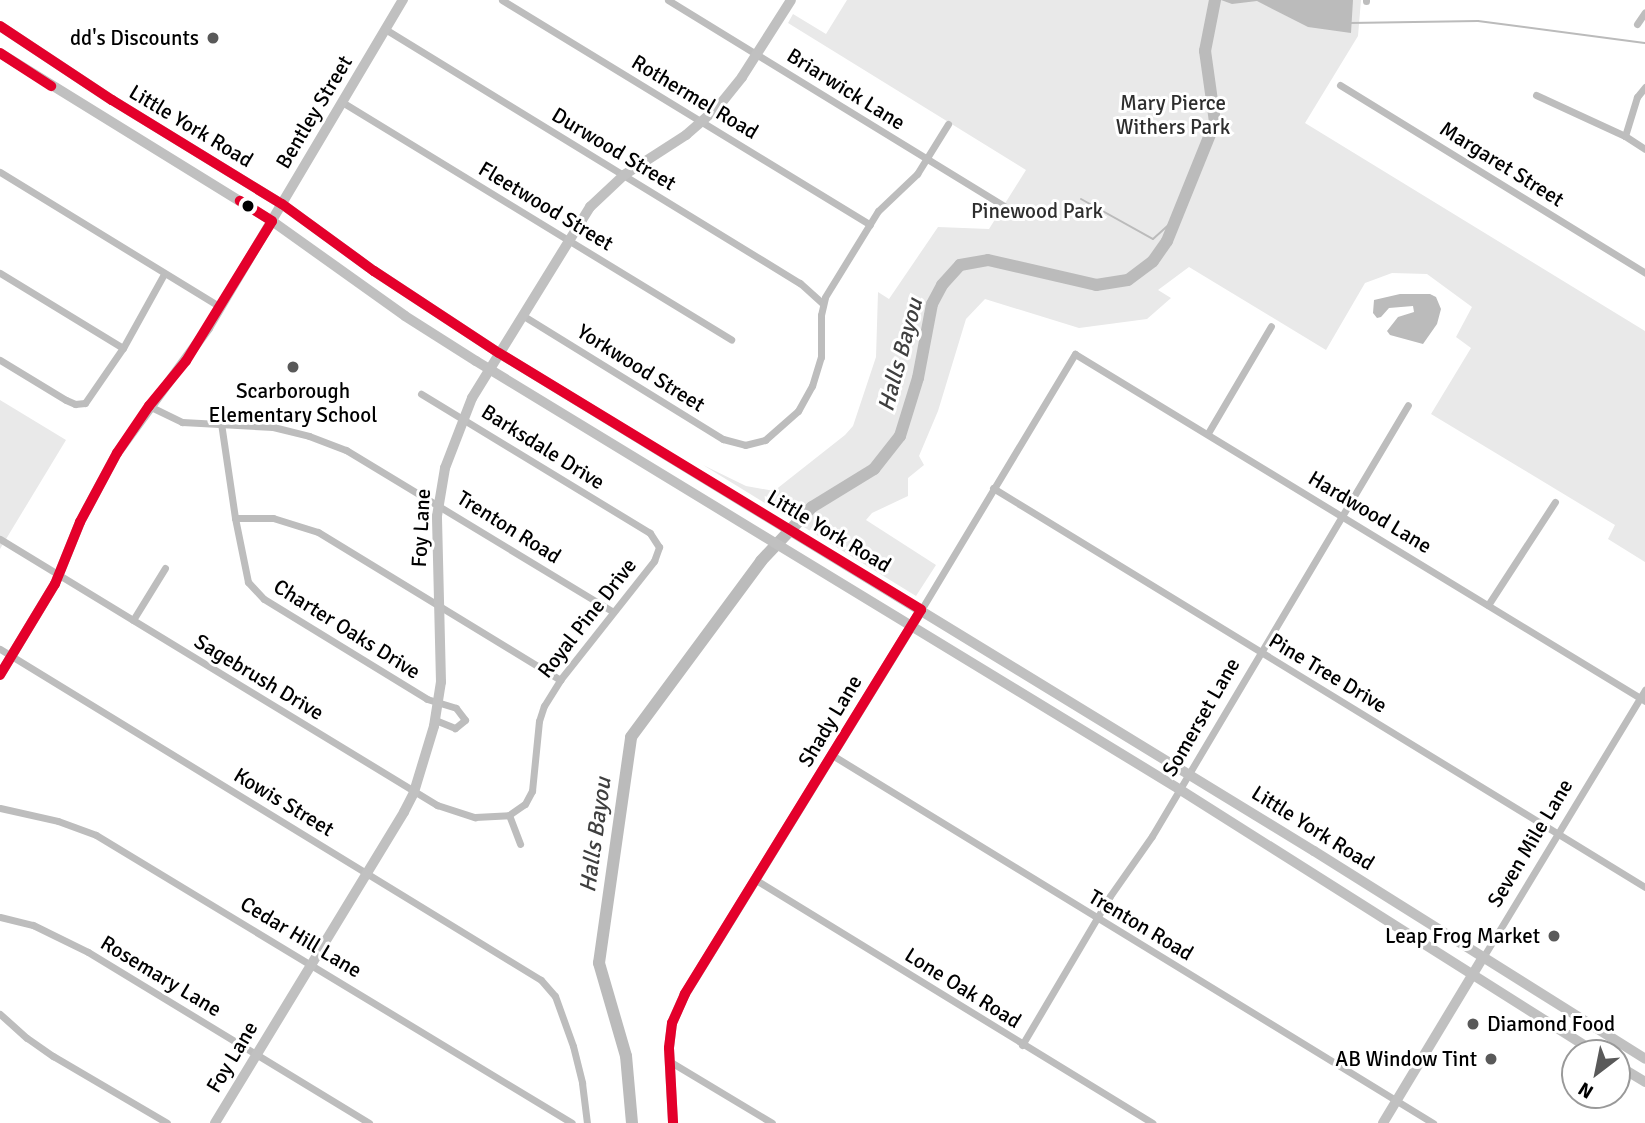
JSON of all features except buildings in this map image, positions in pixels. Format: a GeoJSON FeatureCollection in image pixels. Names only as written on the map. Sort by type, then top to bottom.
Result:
{"type":"FeatureCollection","features":[{"type":"Feature","properties":{"kind":"main road","name":"Bentley Street"},"geometry":{"type":"LineString","coordinates":[[0,675],[59,575],[90,501],[149,406],[186,361],[220,307],[403,0]]}},
{"type":"Feature","properties":{"kind":"main road","name":"Foy Lane"},"geometry":{"type":"LineString","coordinates":[[215,1123],[414,792],[439,702],[442,665],[436,550],[439,505],[445,468],[463,418],[499,353],[590,207],[624,175],[702,122],[732,90],[791,0]]}},
{"type":"Feature","properties":{"kind":"main road","name":"Little York Road"},"geometry":{"type":"LineString","coordinates":[[0,26],[56,65],[282,205],[374,271],[499,353],[1188,773],[1645,1059]]}},
{"type":"Feature","properties":{"kind":"main road","name":"Little York Road"},"geometry":{"type":"LineString","coordinates":[[0,54],[272,221],[355,281],[490,369],[1179,789],[1575,1039]]}},
{"type":"Feature","properties":{"kind":"main road"},"geometry":{"type":"LineString","coordinates":[[42,81],[56,65]]}},
{"type":"Feature","properties":{"kind":"main road"},"geometry":{"type":"LineString","coordinates":[[355,281],[374,271]]}},
{"type":"Feature","properties":{"kind":"main road"},"geometry":{"type":"LineString","coordinates":[[620,447],[629,431]]}},
{"type":"Feature","properties":{"kind":"main road","name":"Shady Lane"},"geometry":{"type":"LineString","coordinates":[[673,1123],[669,1061],[672,1023],[685,994],[920,610]]}},
{"type":"Feature","properties":{"kind":"main road","name":"Seven Mile Lane"},"geometry":{"type":"LineString","coordinates":[[1383,1123],[1482,959]]}},
{"type":"Feature","properties":{"kind":"street","name":"Rothermel Road"},"geometry":{"type":"LineString","coordinates":[[502,0],[870,225]]}},
{"type":"Feature","properties":{"kind":"street","name":"Briarwick Lane"},"geometry":{"type":"LineString","coordinates":[[668,0],[1006,207]]}},
{"type":"Feature","properties":{"kind":"street"},"geometry":{"type":"LineString","coordinates":[[1637,24],[1645,12]]}},
{"type":"Feature","properties":{"kind":"street","name":"Durwood Street"},"geometry":{"type":"LineString","coordinates":[[385,29],[800,283],[822,303]]}},
{"type":"Feature","properties":{"kind":"street","name":"Margaret Street"},"geometry":{"type":"LineString","coordinates":[[1340,85],[1645,272]]}},
{"type":"Feature","properties":{"kind":"street"},"geometry":{"type":"LineString","coordinates":[[1625,136],[1637,97],[1645,87]]}},
{"type":"Feature","properties":{"kind":"street"},"geometry":{"type":"LineString","coordinates":[[1536,95],[1625,136],[1645,149]]}},
{"type":"Feature","properties":{"kind":"street","name":"Fleetwood Street"},"geometry":{"type":"LineString","coordinates":[[342,102],[731,339]]}},
{"type":"Feature","properties":{"kind":"street"},"geometry":{"type":"LineString","coordinates":[[822,303],[870,225],[887,201],[908,183],[927,159],[948,124]]}},
{"type":"Feature","properties":{"kind":"street"},"geometry":{"type":"LineString","coordinates":[[0,172],[220,307]]}},
{"type":"Feature","properties":{"kind":"street"},"geometry":{"type":"LineString","coordinates":[[0,273],[123,348]]}},
{"type":"Feature","properties":{"kind":"street"},"geometry":{"type":"LineString","coordinates":[[0,360],[66,400],[82,404],[91,399],[164,274]]}},
{"type":"Feature","properties":{"kind":"street","name":"Yorkwood Street"},"geometry":{"type":"LineString","coordinates":[[522,315],[723,439],[745,445],[765,440],[777,432],[806,400],[821,357],[822,303]]}},
{"type":"Feature","properties":{"kind":"street"},"geometry":{"type":"LineString","coordinates":[[1208,433],[1271,326]]}},
{"type":"Feature","properties":{"kind":"street","name":"Hardwood Lane"},"geometry":{"type":"LineString","coordinates":[[1075,354],[1643,700]]}},
{"type":"Feature","properties":{"kind":"street","name":"Shady Lane"},"geometry":{"type":"LineString","coordinates":[[920,610],[1075,354]]}},
{"type":"Feature","properties":{"kind":"street","name":"Barksdale Drive"},"geometry":{"type":"LineString","coordinates":[[421,394],[646,531]]}},
{"type":"Feature","properties":{"kind":"street","name":"Somerset Lane"},"geometry":{"type":"LineString","coordinates":[[1022,1045],[1096,918],[1146,846],[1408,405]]}},
{"type":"Feature","properties":{"kind":"street","name":"Trenton Road"},"geometry":{"type":"LineString","coordinates":[[149,406],[182,422],[273,427],[326,442],[439,505],[613,612]]}},
{"type":"Feature","properties":{"kind":"street","name":"Charter Oaks Drive"},"geometry":{"type":"LineString","coordinates":[[220,423],[248,582],[264,599],[427,699],[456,708],[465,720],[455,728],[435,720]]}},
{"type":"Feature","properties":{"kind":"street","name":"Pine Tree Drive"},"geometry":{"type":"LineString","coordinates":[[993,488],[1645,887]]}},
{"type":"Feature","properties":{"kind":"street"},"geometry":{"type":"LineString","coordinates":[[1488,605],[1555,502]]}},
{"type":"Feature","properties":{"kind":"street"},"geometry":{"type":"LineString","coordinates":[[235,518],[273,518],[318,532],[560,680]]}},
{"type":"Feature","properties":{"kind":"street","name":"Royal Pine Drive"},"geometry":{"type":"LineString","coordinates":[[509,815],[525,804],[532,791],[539,721],[544,706],[560,680],[658,554],[656,540],[646,531]]}},
{"type":"Feature","properties":{"kind":"street","name":"Sagebrush Drive"},"geometry":{"type":"LineString","coordinates":[[0,539],[414,792],[463,814],[487,818],[509,815]]}},
{"type":"Feature","properties":{"kind":"street"},"geometry":{"type":"LineString","coordinates":[[133,621],[165,568]]}},
{"type":"Feature","properties":{"kind":"street","name":"Kowis Street"},"geometry":{"type":"LineString","coordinates":[[0,649],[548,986],[560,1006],[578,1063],[587,1123]]}},
{"type":"Feature","properties":{"kind":"street","name":"Seven Mile Lane"},"geometry":{"type":"LineString","coordinates":[[1482,959],[1643,700],[1645,690]]}},
{"type":"Feature","properties":{"kind":"street","name":"Trenton Road"},"geometry":{"type":"LineString","coordinates":[[832,755],[1433,1123]]}},
{"type":"Feature","properties":{"kind":"street","name":"Cedar Hill Lane"},"geometry":{"type":"LineString","coordinates":[[0,808],[58,821],[96,835],[572,1123]]}},
{"type":"Feature","properties":{"kind":"street"},"geometry":{"type":"LineString","coordinates":[[509,815],[520,844]]}},
{"type":"Feature","properties":{"kind":"street","name":"Lone Oak Road"},"geometry":{"type":"LineString","coordinates":[[756,880],[1153,1123]]}},
{"type":"Feature","properties":{"kind":"street","name":"Rosemary Lane"},"geometry":{"type":"LineString","coordinates":[[0,917],[55,934],[369,1123]]}},
{"type":"Feature","properties":{"kind":"street"},"geometry":{"type":"LineString","coordinates":[[0,1014],[53,1056],[167,1123]]}},
{"type":"Feature","properties":{"kind":"street"},"geometry":{"type":"LineString","coordinates":[[669,1061],[772,1123]]}},
{"type":"Feature","properties":{"kind":"green space"},"geometry":{"type":"Polygon","coordinates":[[[847,0],[1361,0],[1358,36],[1305,123],[1645,331],[1645,562],[1608,539],[1615,525],[1431,414],[1471,348],[1456,337],[1472,307],[1427,274],[1392,273],[1365,283],[1326,350],[1189,267],[1158,290],[1171,298],[1147,319],[1079,328],[985,299],[966,319],[938,411],[919,456],[924,465],[908,478],[908,496],[872,513],[866,520],[936,565],[916,596],[703,465],[746,486],[774,491],[845,435],[853,426],[876,357],[878,292],[889,299],[938,227],[989,229],[1026,170],[788,23],[793,14],[826,34],[847,0]]]}},
{"type":"Feature","properties":{"kind":"green space"},"geometry":{"type":"Polygon","coordinates":[[[0,400],[66,440],[0,549],[0,400]]]}},
{"type":"Feature","properties":{"kind":"shaded area"},"geometry":{"type":"Polygon","coordinates":[[[1221,0],[1353,0],[1351,33],[1308,27],[1257,1],[1232,4],[1221,0]]]}},
{"type":"Feature","properties":{"kind":"shaded area"},"geometry":{"type":"Polygon","coordinates":[[[1400,294],[1430,294],[1436,297],[1441,309],[1437,324],[1423,344],[1390,335],[1387,331],[1398,317],[1414,312],[1413,306],[1389,308],[1377,318],[1373,313],[1374,300],[1400,294]]]}},
{"type":"Feature","properties":{"kind":"waterway","name":"Halls Bayou"},"geometry":{"type":"LineString","coordinates":[[632,1123],[626,1056],[599,963],[631,737],[761,561],[812,507],[874,469],[900,436],[918,378],[932,304],[942,285],[960,265],[988,260],[1096,285],[1128,280],[1153,261],[1167,241],[1215,122],[1205,51],[1215,0]]}},
{"type":"Feature","properties":{"kind":"waterway"},"geometry":{"type":"LineString","coordinates":[[1350,23],[1478,21],[1645,43]]}},
{"type":"Feature","properties":{"kind":"waterway"},"geometry":{"type":"LineString","coordinates":[[1081,199],[1153,239],[1172,222]]}},
{"type":"Feature","properties":{"kind":"transit line"},"geometry":{"type":"LineString","coordinates":[[0,26],[112,100],[282,204],[374,271],[499,353],[921,610],[685,994],[672,1023],[669,1048],[673,1123]]}},
{"type":"Feature","properties":{"kind":"transit line"},"geometry":{"type":"LineString","coordinates":[[0,53],[51,86]]}},
{"type":"Feature","properties":{"kind":"transit line"},"geometry":{"type":"LineString","coordinates":[[0,675],[55,584],[80,522],[117,453],[149,406],[186,361],[272,221],[240,201]]}},
{"type":"Feature","properties":{"kind":"place","name":"dd's Discounts"},"geometry":{"type":"Point","coordinates":[213,38]}},
{"type":"Feature","properties":{"kind":"place","name":"Scarborough Elementary School"},"geometry":{"type":"Point","coordinates":[293,367]}},
{"type":"Feature","properties":{"kind":"place","name":"Leap Frog Market"},"geometry":{"type":"Point","coordinates":[1554,936]}},
{"type":"Feature","properties":{"kind":"place","name":"Diamond Food"},"geometry":{"type":"Point","coordinates":[1473,1024]}},
{"type":"Feature","properties":{"kind":"place","name":"AB Window Tint"},"geometry":{"type":"Point","coordinates":[1491,1059]}},
{"type":"Feature","properties":{"kind":"park label","name":"Mary Pierce Withers Park"},"geometry":{"type":"Point","coordinates":[1173,115]}},
{"type":"Feature","properties":{"kind":"park label","name":"Pinewood Park"},"geometry":{"type":"Point","coordinates":[1037,211]}}]}
